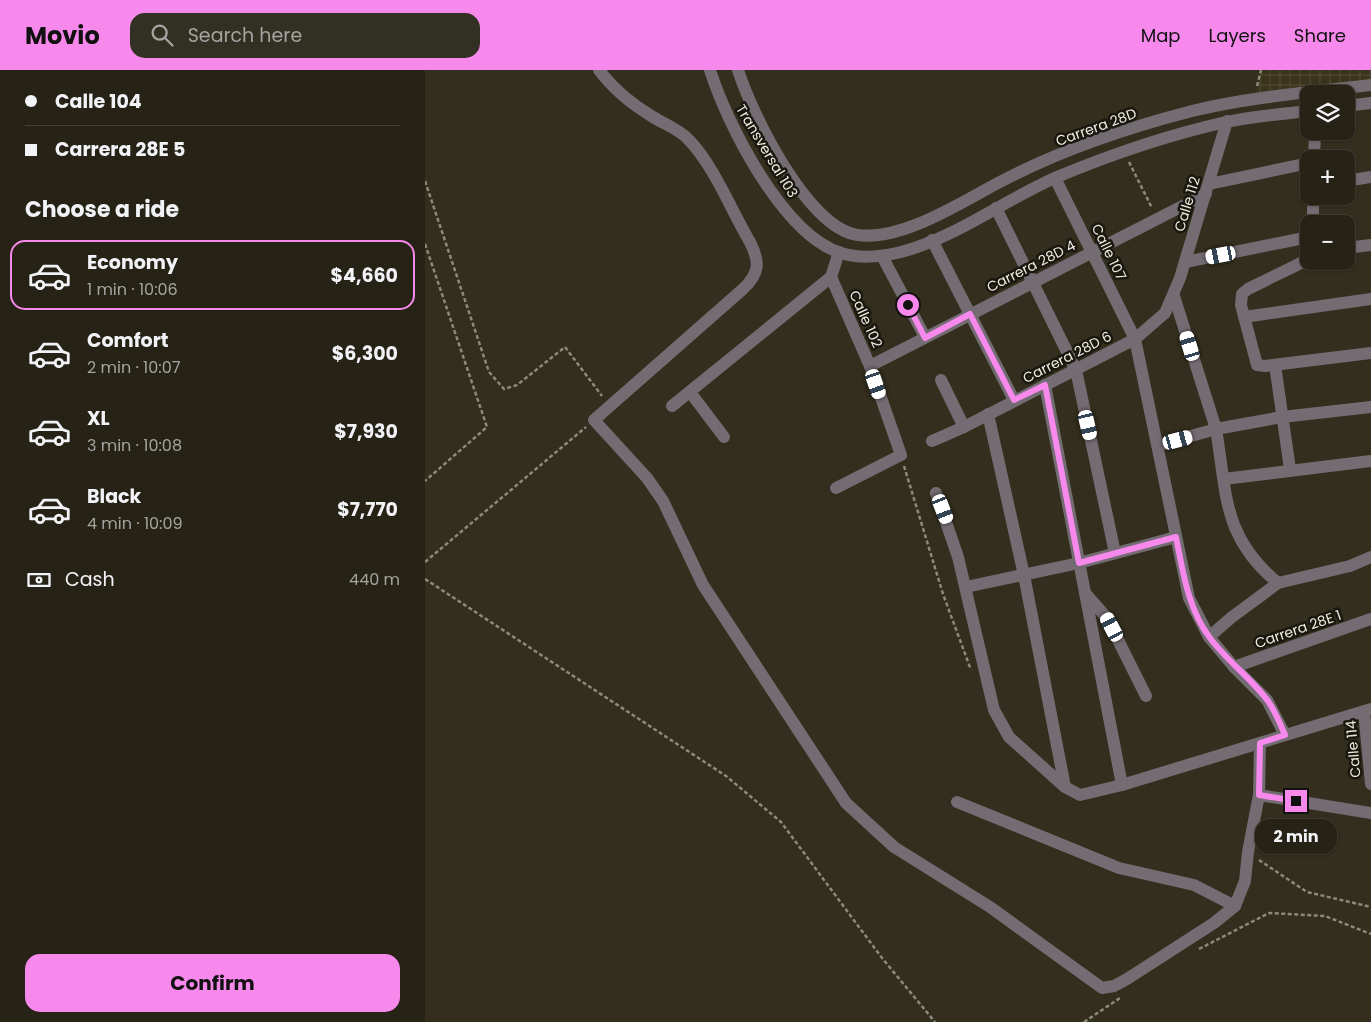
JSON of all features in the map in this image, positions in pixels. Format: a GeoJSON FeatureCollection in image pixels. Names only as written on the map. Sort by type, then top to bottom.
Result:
{"type":"FeatureCollection","features":[{"type":"Feature","properties":{"kind":"street"},"geometry":{"type":"LineString","coordinates":[[599,70],[624,98],[651,116],[675,128],[688,139],[699,153],[756,253],[757,266],[754,278],[743,289],[594,420],[647,478],[663,501],[703,586],[829,780],[846,803],[894,846],[991,907],[1103,988],[1114,986],[1127,979],[1214,923],[1235,906],[1245,881],[1248,852],[1259,795],[1260,743]]}},
{"type":"Feature","properties":{"kind":"street","name":"Transversal 103"},"geometry":{"type":"LineString","coordinates":[[710,70],[718,96],[742,143],[779,202],[816,240],[839,252]]}},
{"type":"Feature","properties":{"kind":"street","name":"Transversal 103"},"geometry":{"type":"LineString","coordinates":[[738,70],[743,86],[765,131],[802,195],[816,210],[845,230]]}},
{"type":"Feature","properties":{"kind":"street","name":"Carrera 28D"},"geometry":{"type":"LineString","coordinates":[[845,230],[857,235],[875,236],[901,229],[934,216],[1010,177],[1057,157],[1130,129],[1193,111],[1254,100],[1371,85]]}},
{"type":"Feature","properties":{"kind":"street"},"geometry":{"type":"LineString","coordinates":[[1355,105],[1371,104]]}},
{"type":"Feature","properties":{"kind":"street"},"geometry":{"type":"LineString","coordinates":[[672,406],[831,277],[839,252],[867,257],[902,252],[932,240],[1055,178],[1123,151],[1227,122],[1300,112]]}},
{"type":"Feature","properties":{"kind":"street","name":"Calle 112"},"geometry":{"type":"LineString","coordinates":[[1174,296],[1227,122]]}},
{"type":"Feature","properties":{"kind":"street","name":"Carrera 28D 4"},"geometry":{"type":"LineString","coordinates":[[870,366],[1158,218],[1208,189],[1300,165]]}},
{"type":"Feature","properties":{"kind":"street","name":"Calle 107"},"geometry":{"type":"LineString","coordinates":[[1055,178],[1135,339],[1159,445],[1189,598],[1209,637],[1234,667],[1267,700],[1285,735]]}},
{"type":"Feature","properties":{"kind":"street"},"geometry":{"type":"LineString","coordinates":[[1355,180],[1371,178]]}},
{"type":"Feature","properties":{"kind":"street"},"geometry":{"type":"LineString","coordinates":[[996,208],[1076,370],[1115,554]]}},
{"type":"Feature","properties":{"kind":"street"},"geometry":{"type":"LineString","coordinates":[[1185,262],[1300,239]]}},
{"type":"Feature","properties":{"kind":"street"},"geometry":{"type":"LineString","coordinates":[[932,240],[1014,400]]}},
{"type":"Feature","properties":{"kind":"street"},"geometry":{"type":"LineString","coordinates":[[1355,247],[1371,245]]}},
{"type":"Feature","properties":{"kind":"street"},"geometry":{"type":"LineString","coordinates":[[883,256],[925,338]]}},
{"type":"Feature","properties":{"kind":"street"},"geometry":{"type":"LineString","coordinates":[[1300,263],[1247,289],[1241,298],[1257,365],[1275,365],[1371,353]]}},
{"type":"Feature","properties":{"kind":"street","name":"Calle 102"},"geometry":{"type":"LineString","coordinates":[[831,277],[870,366],[901,455]]}},
{"type":"Feature","properties":{"kind":"street"},"geometry":{"type":"LineString","coordinates":[[1174,296],[1216,429],[1234,529],[1253,560],[1277,583]]}},
{"type":"Feature","properties":{"kind":"street","name":"Carrera 28D 6"},"geometry":{"type":"LineString","coordinates":[[933,441],[964,428],[1014,400],[1135,339],[1165,314],[1174,296]]}},
{"type":"Feature","properties":{"kind":"street"},"geometry":{"type":"LineString","coordinates":[[1244,317],[1371,299]]}},
{"type":"Feature","properties":{"kind":"street"},"geometry":{"type":"LineString","coordinates":[[1275,365],[1290,469]]}},
{"type":"Feature","properties":{"kind":"street"},"geometry":{"type":"LineString","coordinates":[[941,380],[964,428]]}},
{"type":"Feature","properties":{"kind":"street"},"geometry":{"type":"LineString","coordinates":[[1045,385],[1123,785]]}},
{"type":"Feature","properties":{"kind":"street"},"geometry":{"type":"LineString","coordinates":[[690,392],[724,438]]}},
{"type":"Feature","properties":{"kind":"street"},"geometry":{"type":"LineString","coordinates":[[1159,445],[1216,429],[1282,417],[1371,407]]}},
{"type":"Feature","properties":{"kind":"street"},"geometry":{"type":"LineString","coordinates":[[988,414],[1024,575],[1065,787]]}},
{"type":"Feature","properties":{"kind":"street"},"geometry":{"type":"LineString","coordinates":[[836,488],[901,455]]}},
{"type":"Feature","properties":{"kind":"street"},"geometry":{"type":"LineString","coordinates":[[1224,479],[1290,469],[1371,461]]}},
{"type":"Feature","properties":{"kind":"street"},"geometry":{"type":"LineString","coordinates":[[937,493],[949,526],[966,587],[994,710],[1009,737],[1065,787],[1080,794],[1123,785],[1368,711]]}},
{"type":"Feature","properties":{"kind":"street"},"geometry":{"type":"LineString","coordinates":[[966,587],[1079,563],[1176,537]]}},
{"type":"Feature","properties":{"kind":"street"},"geometry":{"type":"LineString","coordinates":[[1209,637],[1277,583],[1350,566],[1371,557]]}},
{"type":"Feature","properties":{"kind":"street"},"geometry":{"type":"LineString","coordinates":[[1085,593],[1107,618],[1146,696]]}},
{"type":"Feature","properties":{"kind":"street","name":"Carrera 28E 1"},"geometry":{"type":"LineString","coordinates":[[1234,667],[1371,619]]}},
{"type":"Feature","properties":{"kind":"street","name":"Calle 114"},"geometry":{"type":"LineString","coordinates":[[1368,711],[1371,784]]}},
{"type":"Feature","properties":{"kind":"street"},"geometry":{"type":"LineString","coordinates":[[1259,795],[1371,813]]}},
{"type":"Feature","properties":{"kind":"street"},"geometry":{"type":"LineString","coordinates":[[957,802],[1119,868],[1194,885],[1235,906]]}},
{"type":"Feature","properties":{"kind":"path"},"geometry":{"type":"LineString","coordinates":[[1123,151],[1158,218]]}},
{"type":"Feature","properties":{"kind":"path"},"geometry":{"type":"LineString","coordinates":[[425,181],[489,372],[504,389],[517,385],[565,346],[609,405]]}},
{"type":"Feature","properties":{"kind":"path"},"geometry":{"type":"LineString","coordinates":[[425,244],[487,427],[425,481]]}},
{"type":"Feature","properties":{"kind":"path"},"geometry":{"type":"LineString","coordinates":[[425,562],[594,420]]}},
{"type":"Feature","properties":{"kind":"path"},"geometry":{"type":"LineString","coordinates":[[901,455],[943,594],[973,674]]}},
{"type":"Feature","properties":{"kind":"path"},"geometry":{"type":"LineString","coordinates":[[425,578],[726,776],[781,822],[882,958],[935,1022]]}},
{"type":"Feature","properties":{"kind":"path"},"geometry":{"type":"LineString","coordinates":[[1248,852],[1307,892],[1371,907]]}},
{"type":"Feature","properties":{"kind":"path"},"geometry":{"type":"LineString","coordinates":[[1193,952],[1269,914],[1325,916],[1371,934]]}},
{"type":"Feature","properties":{"kind":"path"},"geometry":{"type":"LineString","coordinates":[[1084,1022],[1122,997]]}},
{"type":"Feature","properties":{"kind":"shaded area"},"geometry":{"type":"Polygon","coordinates":[[[1261,70],[1371,70],[1371,85],[1355,87],[1355,85],[1300,85],[1300,94],[1254,100],[1261,70]]]}},
{"type":"Feature","properties":{"kind":"route"},"geometry":{"type":"LineString","coordinates":[[908,305],[925,338],[970,314],[1014,400],[1045,385],[1079,563],[1176,537],[1189,598],[1209,637],[1234,667],[1267,700],[1278,718],[1285,735],[1260,743],[1259,795],[1296,801]]}}]}
